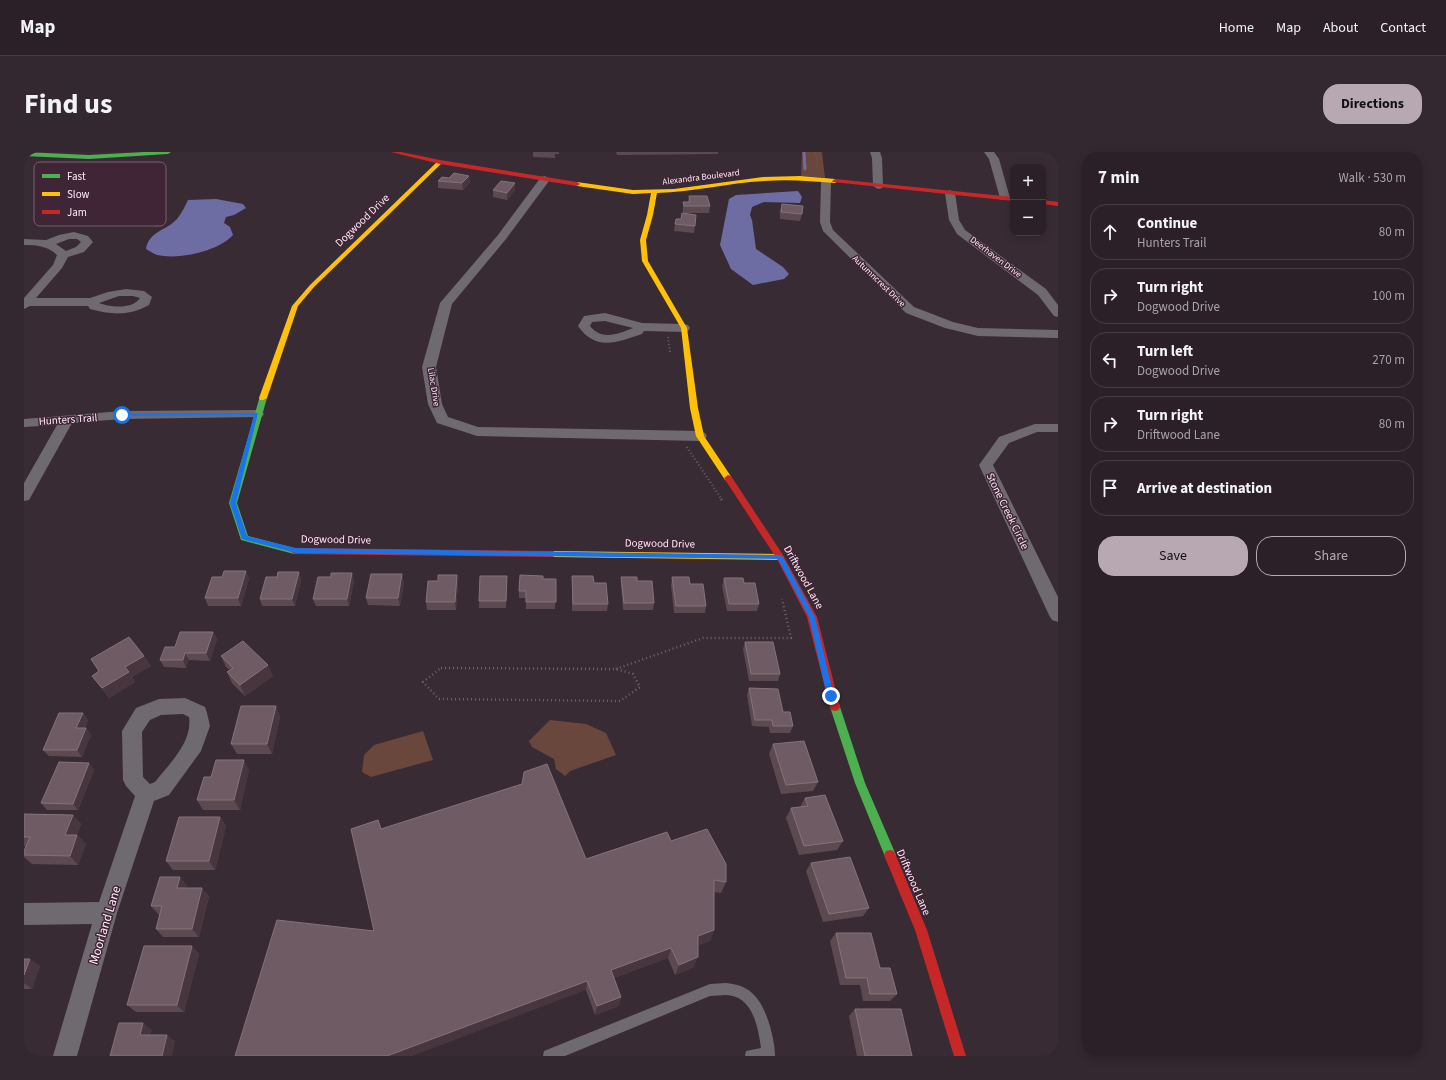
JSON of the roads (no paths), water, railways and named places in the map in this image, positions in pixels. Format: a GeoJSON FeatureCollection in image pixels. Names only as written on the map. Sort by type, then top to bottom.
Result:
{"type":"FeatureCollection","features":[{"type":"Feature","properties":{"kind":"street"},"geometry":{"type":"LineString","coordinates":[[24,154],[89,157],[168,152]]}},
{"type":"Feature","properties":{"kind":"street","name":"Alexandra Boulevard"},"geometry":{"type":"LineString","coordinates":[[394,152],[440,162],[599,188],[633,192],[674,191],[769,178],[800,178],[1009,199]]}},
{"type":"Feature","properties":{"kind":"street"},"geometry":{"type":"LineString","coordinates":[[875,152],[877,158],[878,186]]}},
{"type":"Feature","properties":{"kind":"street"},"geometry":{"type":"LineString","coordinates":[[989,152],[994,159],[1009,199]]}},
{"type":"Feature","properties":{"kind":"street","name":"Dogwood Drive"},"geometry":{"type":"LineString","coordinates":[[440,162],[312,286],[295,306],[257,414],[233,503],[244,538],[296,551],[780,557]]}},
{"type":"Feature","properties":{"kind":"street","name":"Lilac Drive"},"geometry":{"type":"LineString","coordinates":[[545,179],[502,237],[446,303],[429,367],[435,404],[442,420],[477,431],[700,436]]}},
{"type":"Feature","properties":{"kind":"street","name":"Autumncrest Drive"},"geometry":{"type":"LineString","coordinates":[[821,180],[825,222],[828,231],[910,310],[949,325],[978,332],[1058,334]]}},
{"type":"Feature","properties":{"kind":"street","name":"Driftwood Lane"},"geometry":{"type":"LineString","coordinates":[[654,192],[650,216],[643,240],[645,261],[684,328],[694,408],[700,436],[780,557],[812,617],[831,696],[860,783],[921,930],[960,1056]]}},
{"type":"Feature","properties":{"kind":"street","name":"Deerhaven Drive"},"geometry":{"type":"LineString","coordinates":[[950,193],[954,220],[962,232],[1042,292],[1058,313]]}},
{"type":"Feature","properties":{"kind":"street"},"geometry":{"type":"LineString","coordinates":[[1046,202],[1058,204]]}},
{"type":"Feature","properties":{"kind":"street"},"geometry":{"type":"LineString","coordinates":[[25,303],[58,266],[63,255],[80,250],[86,246],[87,242],[85,238],[76,236],[62,237],[48,244]]}},
{"type":"Feature","properties":{"kind":"street"},"geometry":{"type":"LineString","coordinates":[[24,242],[48,244],[58,248],[63,255]]}},
{"type":"Feature","properties":{"kind":"street"},"geometry":{"type":"LineString","coordinates":[[25,303],[92,302]]}},
{"type":"Feature","properties":{"kind":"street"},"geometry":{"type":"LineString","coordinates":[[640,327],[684,328]]}},
{"type":"Feature","properties":{"kind":"street","name":"Hunters Trail"},"geometry":{"type":"LineString","coordinates":[[24,423],[122,415],[257,414]]}},
{"type":"Feature","properties":{"kind":"street"},"geometry":{"type":"LineString","coordinates":[[24,496],[67,420]]}},
{"type":"Feature","properties":{"kind":"street","name":"Stone Creek Circle"},"geometry":{"type":"LineString","coordinates":[[1058,428],[1035,428],[1004,440],[986,464],[1058,614]]}},
{"type":"Feature","properties":{"kind":"street"},"geometry":{"type":"LineString","coordinates":[[185,706],[198,713],[200,726],[194,745],[162,789],[146,794],[133,780],[132,731],[143,714],[159,707],[185,706]]}},
{"type":"Feature","properties":{"kind":"street","name":"Moorland Lane"},"geometry":{"type":"LineString","coordinates":[[65,1056],[106,913],[146,794]]}},
{"type":"Feature","properties":{"kind":"street"},"geometry":{"type":"LineString","coordinates":[[24,914],[106,913]]}},
{"type":"Feature","properties":{"kind":"lane"},"geometry":{"type":"LineString","coordinates":[[549,1056],[710,990],[722,988],[733,988],[744,993],[756,1006],[764,1025],[769,1055],[751,1056]]}},
{"type":"Feature","properties":{"kind":"water"},"geometry":{"type":"Polygon","coordinates":[[[798,191],[802,197],[800,203],[764,202],[752,207],[750,215],[756,249],[783,267],[789,274],[784,279],[753,285],[731,269],[720,245],[729,199],[736,195],[798,191]]]}},
{"type":"Feature","properties":{"kind":"water"},"geometry":{"type":"Polygon","coordinates":[[[216,199],[243,204],[246,208],[234,215],[226,217],[224,223],[230,227],[233,235],[227,241],[209,250],[187,255],[157,255],[146,249],[148,243],[154,235],[177,219],[188,200],[216,199]]]}},
{"type":"Feature","properties":{"kind":"waterway"},"geometry":{"type":"LineString","coordinates":[[804,152],[805,169]]}}]}
